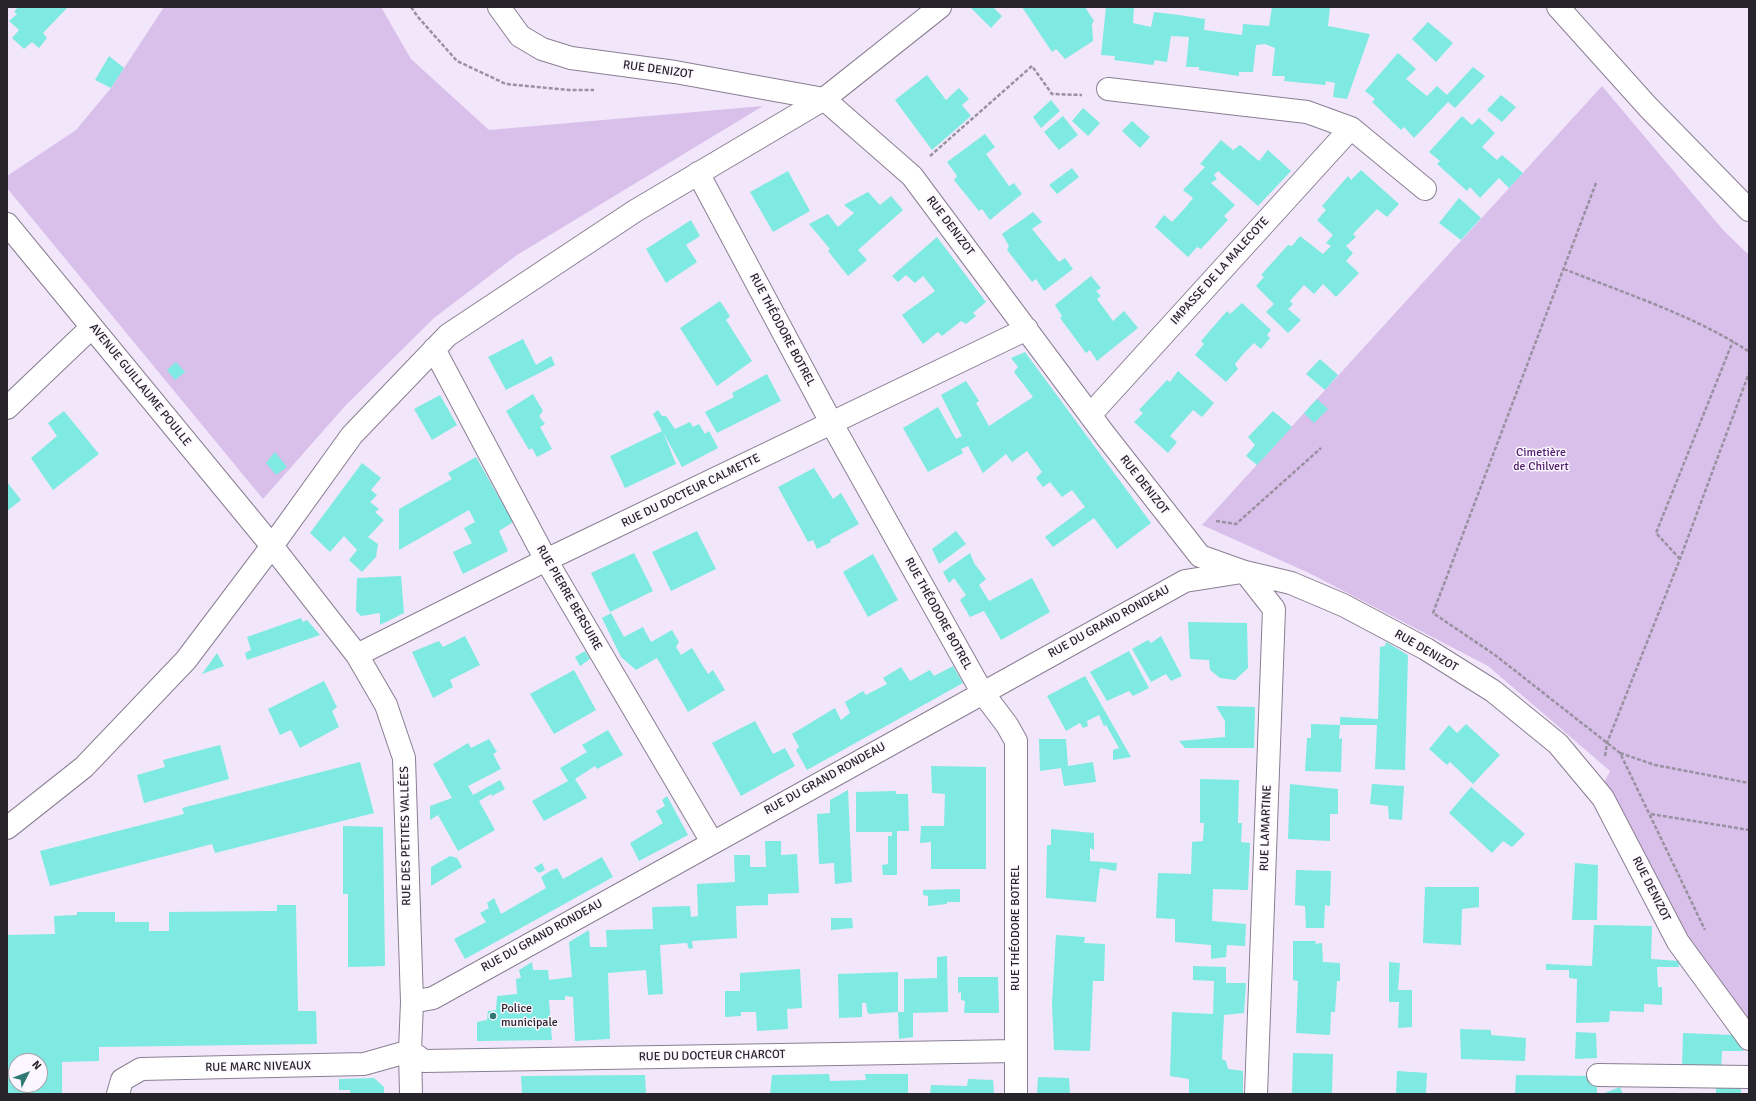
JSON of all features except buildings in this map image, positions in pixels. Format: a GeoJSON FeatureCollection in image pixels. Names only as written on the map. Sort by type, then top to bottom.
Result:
{"type":"FeatureCollection","features":[{"type":"Feature","properties":{"kind":"street","name":"RUE DENIZOT"},"geometry":{"type":"LineString","coordinates":[[499,7],[520,36],[542,49],[571,58],[674,72],[824,100],[912,176],[1090,415],[1200,556],[1245,572],[1291,583],[1337,602],[1426,649],[1492,690],[1558,744],[1603,798],[1678,942],[1749,1039]]}},
{"type":"Feature","properties":{"kind":"street"},"geometry":{"type":"LineString","coordinates":[[7,828],[84,767],[186,660],[272,546],[352,435],[448,335],[635,211],[824,100],[940,7]]}},
{"type":"Feature","properties":{"kind":"street"},"geometry":{"type":"LineString","coordinates":[[1558,7],[1648,108],[1749,210]]}},
{"type":"Feature","properties":{"kind":"street"},"geometry":{"type":"LineString","coordinates":[[1108,89],[1307,112],[1351,128],[1425,189]]}},
{"type":"Feature","properties":{"kind":"street","name":"IMPASSE DE LA MALECOTE"},"geometry":{"type":"LineString","coordinates":[[1090,415],[1351,128]]}},
{"type":"Feature","properties":{"kind":"street","name":"RUE THÉODORE BOTREL"},"geometry":{"type":"LineString","coordinates":[[698,173],[832,424],[982,692],[1012,733],[1017,751],[1016,1094]]}},
{"type":"Feature","properties":{"kind":"street","name":"AVENUE GUILLAUME POULLE"},"geometry":{"type":"LineString","coordinates":[[7,224],[272,546]]}},
{"type":"Feature","properties":{"kind":"street"},"geometry":{"type":"LineString","coordinates":[[7,408],[92,327]]}},
{"type":"Feature","properties":{"kind":"street","name":"RUE DU DOCTEUR CALMETTE"},"geometry":{"type":"LineString","coordinates":[[357,656],[546,560],[832,424],[1027,329]]}},
{"type":"Feature","properties":{"kind":"street","name":"RUE PIERRE BERSUIRE"},"geometry":{"type":"LineString","coordinates":[[434,349],[546,560],[712,842]]}},
{"type":"Feature","properties":{"kind":"street","name":"RUE DES PETITES VALLÉES"},"geometry":{"type":"LineString","coordinates":[[272,546],[357,656],[386,705],[404,758],[412,1002],[410,1051],[411,1094]]}},
{"type":"Feature","properties":{"kind":"street","name":"RUE DU GRAND RONDEAU"},"geometry":{"type":"LineString","coordinates":[[412,1002],[433,998],[982,692],[1185,581],[1245,572]]}},
{"type":"Feature","properties":{"kind":"street","name":"RUE LAMARTINE"},"geometry":{"type":"LineString","coordinates":[[1245,572],[1274,609],[1256,1094]]}},
{"type":"Feature","properties":{"kind":"street","name":"RUE DU DOCTEUR CHARCOT"},"geometry":{"type":"LineString","coordinates":[[410,1051],[424,1060],[1016,1051]]}},
{"type":"Feature","properties":{"kind":"street","name":"RUE MARC NIVEAUX"},"geometry":{"type":"LineString","coordinates":[[118,1094],[122,1080],[141,1069],[364,1064],[410,1051]]}},
{"type":"Feature","properties":{"kind":"street"},"geometry":{"type":"LineString","coordinates":[[1598,1075],[1749,1077]]}},
{"type":"Feature","properties":{"kind":"path"},"geometry":{"type":"LineString","coordinates":[[912,176],[924,162],[1032,66],[1052,94],[1088,95],[1108,89]]}},
{"type":"Feature","properties":{"kind":"path"},"geometry":{"type":"LineString","coordinates":[[1596,183],[1433,613],[1495,655],[1620,753],[1655,765],[1749,783]]}},
{"type":"Feature","properties":{"kind":"path"},"geometry":{"type":"LineString","coordinates":[[1564,269],[1703,325],[1733,341],[1749,353]]}},
{"type":"Feature","properties":{"kind":"path"},"geometry":{"type":"LineString","coordinates":[[1680,559],[1656,533],[1733,341]]}},
{"type":"Feature","properties":{"kind":"path"},"geometry":{"type":"LineString","coordinates":[[1590,782],[1603,766],[1607,743],[1680,559],[1749,373]]}},
{"type":"Feature","properties":{"kind":"path"},"geometry":{"type":"LineString","coordinates":[[1216,521],[1236,524],[1322,448]]}},
{"type":"Feature","properties":{"kind":"path"},"geometry":{"type":"LineString","coordinates":[[1620,753],[1709,937]]}},
{"type":"Feature","properties":{"kind":"path"},"geometry":{"type":"LineString","coordinates":[[1650,814],[1749,830]]}},
{"type":"Feature","properties":{"kind":"green space"},"geometry":{"type":"Polygon","coordinates":[[[164,7],[381,7],[411,59],[489,130],[763,106],[517,255],[434,318],[346,405],[263,499],[7,188],[7,176],[76,130],[111,88],[164,7]]]}},
{"type":"Feature","properties":{"kind":"green space","name":"Cimetière de Chilvert"},"geometry":{"type":"Polygon","coordinates":[[[1602,86],[1724,231],[1749,255],[1749,1024],[1686,934],[1604,783],[1610,771],[1488,666],[1309,573],[1202,525],[1602,86]]]}},
{"type":"Feature","properties":{"kind":"place","name":"Police municipale"},"geometry":{"type":"Point","coordinates":[493,1016]}}]}
